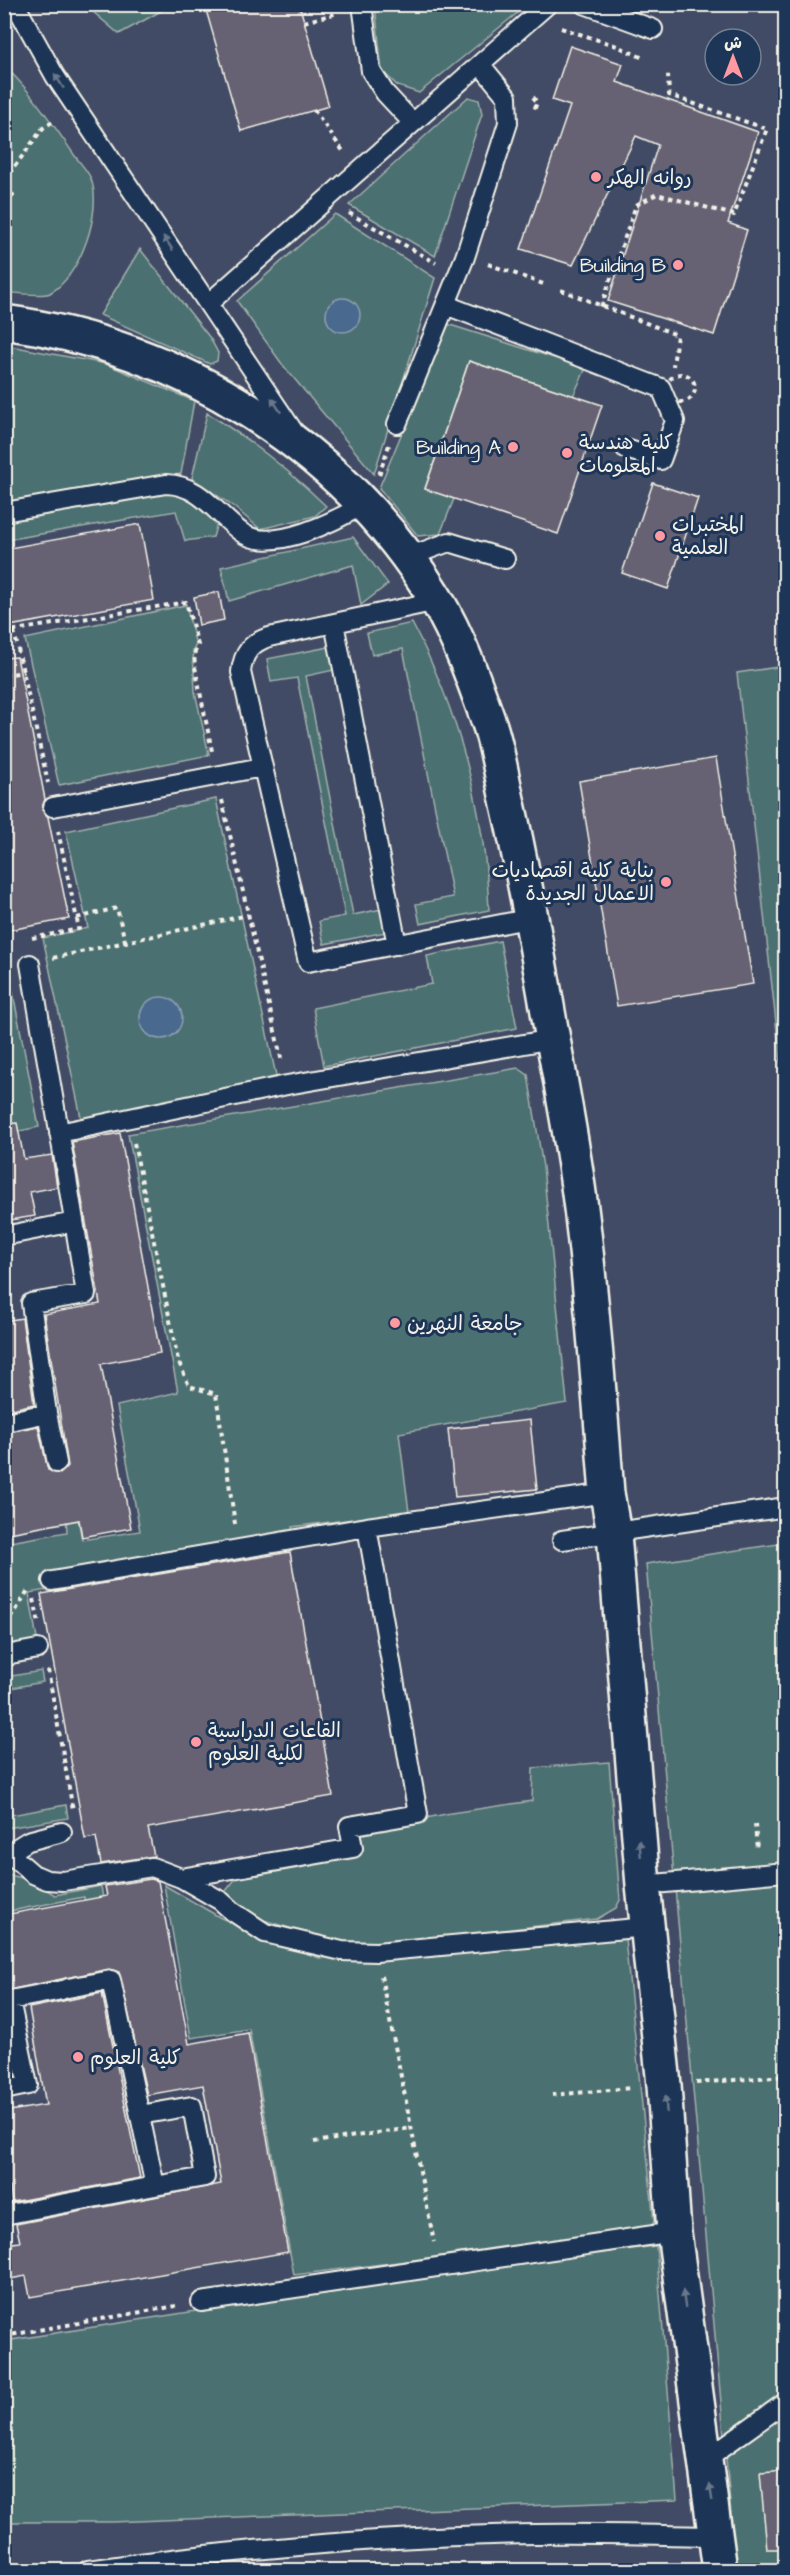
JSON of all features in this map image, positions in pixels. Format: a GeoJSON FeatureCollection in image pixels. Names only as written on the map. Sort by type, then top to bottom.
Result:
{"type":"FeatureCollection","features":[{"type":"Feature","properties":{"kind":"street"},"geometry":{"type":"LineString","coordinates":[[4,322],[84,337],[180,372],[225,395],[268,422],[309,453],[365,503],[408,557],[437,601],[464,657],[491,729],[532,918],[584,1230],[607,1493],[614,1534],[643,1885],[664,2085],[674,2232],[720,2571]]}},
{"type":"Feature","properties":{"kind":"lane"},"geometry":{"type":"LineString","coordinates":[[15,4],[37,46],[75,106],[309,453]]}},
{"type":"Feature","properties":{"kind":"lane"},"geometry":{"type":"LineString","coordinates":[[209,303],[548,4]]}},
{"type":"Feature","properties":{"kind":"lane"},"geometry":{"type":"LineString","coordinates":[[584,4],[653,29]]}},
{"type":"Feature","properties":{"kind":"lane"},"geometry":{"type":"LineString","coordinates":[[362,5],[371,71],[385,93],[413,123]]}},
{"type":"Feature","properties":{"kind":"lane"},"geometry":{"type":"LineString","coordinates":[[397,424],[458,276],[508,123],[507,98],[480,64]]}},
{"type":"Feature","properties":{"kind":"lane"},"geometry":{"type":"LineString","coordinates":[[446,305],[661,388],[675,421],[661,460],[626,449]]}},
{"type":"Feature","properties":{"kind":"lane"},"geometry":{"type":"LineString","coordinates":[[4,512],[166,484],[180,484],[214,506],[242,533],[253,539],[263,540],[284,537],[335,522],[365,503]]}},
{"type":"Feature","properties":{"kind":"lane"},"geometry":{"type":"LineString","coordinates":[[408,557],[449,542],[505,559]]}},
{"type":"Feature","properties":{"kind":"lane"},"geometry":{"type":"LineString","coordinates":[[437,601],[260,640],[245,653],[241,672],[308,962],[532,918]]}},
{"type":"Feature","properties":{"kind":"lane"},"geometry":{"type":"LineString","coordinates":[[334,623],[397,945]]}},
{"type":"Feature","properties":{"kind":"lane"},"geometry":{"type":"LineString","coordinates":[[53,807],[262,767]]}},
{"type":"Feature","properties":{"kind":"lane"},"geometry":{"type":"LineString","coordinates":[[30,963],[86,1294],[31,1303],[47,1413],[57,1463]]}},
{"type":"Feature","properties":{"kind":"lane"},"geometry":{"type":"LineString","coordinates":[[59,1133],[287,1085],[553,1040]]}},
{"type":"Feature","properties":{"kind":"lane"},"geometry":{"type":"LineString","coordinates":[[4,1236],[74,1222]]}},
{"type":"Feature","properties":{"kind":"lane"},"geometry":{"type":"LineString","coordinates":[[6,1422],[47,1413]]}},
{"type":"Feature","properties":{"kind":"lane"},"geometry":{"type":"LineString","coordinates":[[47,1589],[239,1549],[367,1527],[607,1493]]}},
{"type":"Feature","properties":{"kind":"lane"},"geometry":{"type":"LineString","coordinates":[[562,1540],[786,1507]]}},
{"type":"Feature","properties":{"kind":"lane"},"geometry":{"type":"LineString","coordinates":[[181,1878],[353,1848],[349,1826],[418,1814],[367,1527]]}},
{"type":"Feature","properties":{"kind":"lane"},"geometry":{"type":"LineString","coordinates":[[7,1654],[43,1656]]}},
{"type":"Feature","properties":{"kind":"lane"},"geometry":{"type":"LineString","coordinates":[[62,1832],[28,1841],[7,1853],[33,1874],[47,1880],[63,1881],[152,1867],[181,1878],[222,1901],[232,1911],[265,1934],[342,1951],[376,1952],[647,1927]]}},
{"type":"Feature","properties":{"kind":"lane"},"geometry":{"type":"LineString","coordinates":[[643,1885],[786,1872]]}},
{"type":"Feature","properties":{"kind":"lane"},"geometry":{"type":"LineString","coordinates":[[4,2090],[28,2085],[10,2000],[111,1980],[155,2186]]}},
{"type":"Feature","properties":{"kind":"lane"},"geometry":{"type":"LineString","coordinates":[[4,2215],[205,2177],[192,2106],[140,2115]]}},
{"type":"Feature","properties":{"kind":"lane"},"geometry":{"type":"LineString","coordinates":[[201,2302],[674,2232]]}},
{"type":"Feature","properties":{"kind":"lane"},"geometry":{"type":"LineString","coordinates":[[706,2459],[786,2402]]}},
{"type":"Feature","properties":{"kind":"lane"},"geometry":{"type":"LineString","coordinates":[[88,2571],[172,2558],[353,2542],[535,2534],[717,2536]]}},
{"type":"Feature","properties":{"kind":"path"},"geometry":{"type":"LineString","coordinates":[[304,22],[362,5]]}},
{"type":"Feature","properties":{"kind":"path"},"geometry":{"type":"LineString","coordinates":[[554,33],[562,26],[643,58]]}},
{"type":"Feature","properties":{"kind":"path"},"geometry":{"type":"LineString","coordinates":[[601,307],[636,205],[657,194],[735,215],[767,129],[669,95],[668,74]]}},
{"type":"Feature","properties":{"kind":"path"},"geometry":{"type":"LineString","coordinates":[[530,93],[537,102],[534,112]]}},
{"type":"Feature","properties":{"kind":"path"},"geometry":{"type":"LineString","coordinates":[[4,181],[42,128],[75,106]]}},
{"type":"Feature","properties":{"kind":"path"},"geometry":{"type":"LineString","coordinates":[[314,110],[358,171]]}},
{"type":"Feature","properties":{"kind":"path"},"geometry":{"type":"LineString","coordinates":[[4,189],[13,195],[4,206]]}},
{"type":"Feature","properties":{"kind":"path"},"geometry":{"type":"LineString","coordinates":[[326,200],[458,276]]}},
{"type":"Feature","properties":{"kind":"path"},"geometry":{"type":"LineString","coordinates":[[489,264],[492,253]]}},
{"type":"Feature","properties":{"kind":"path"},"geometry":{"type":"LineString","coordinates":[[465,257],[546,285]]}},
{"type":"Feature","properties":{"kind":"path"},"geometry":{"type":"LineString","coordinates":[[561,290],[677,335],[671,379]]}},
{"type":"Feature","properties":{"kind":"path"},"geometry":{"type":"LineString","coordinates":[[365,503],[376,482],[397,424]]}},
{"type":"Feature","properties":{"kind":"path"},"geometry":{"type":"LineString","coordinates":[[4,633],[186,602],[198,645],[194,654],[195,667],[217,776],[287,1085]]}},
{"type":"Feature","properties":{"kind":"path"},"geometry":{"type":"LineString","coordinates":[[14,631],[79,929],[23,940],[30,963],[248,915]]}},
{"type":"Feature","properties":{"kind":"path"},"geometry":{"type":"LineString","coordinates":[[4,675],[24,672]]}},
{"type":"Feature","properties":{"kind":"path"},"geometry":{"type":"LineString","coordinates":[[77,918],[117,908],[125,941]]}},
{"type":"Feature","properties":{"kind":"path"},"geometry":{"type":"LineString","coordinates":[[129,1118],[178,1360],[189,1386],[216,1394],[239,1549]]}},
{"type":"Feature","properties":{"kind":"path"},"geometry":{"type":"LineString","coordinates":[[4,1624],[15,1612],[28,1590],[47,1589]]}},
{"type":"Feature","properties":{"kind":"path"},"geometry":{"type":"LineString","coordinates":[[40,1628],[33,1598],[47,1589]]}},
{"type":"Feature","properties":{"kind":"path"},"geometry":{"type":"LineString","coordinates":[[43,1656],[75,1818]]}},
{"type":"Feature","properties":{"kind":"path"},"geometry":{"type":"LineString","coordinates":[[376,1952],[439,2267]]}},
{"type":"Feature","properties":{"kind":"path"},"geometry":{"type":"LineString","coordinates":[[664,2085],[786,2076]]}},
{"type":"Feature","properties":{"kind":"path"},"geometry":{"type":"LineString","coordinates":[[552,2095],[599,2090]]}},
{"type":"Feature","properties":{"kind":"path"},"geometry":{"type":"LineString","coordinates":[[314,2142],[412,2128]]}},
{"type":"Feature","properties":{"kind":"path"},"geometry":{"type":"LineString","coordinates":[[4,2336],[201,2302]]}},
{"type":"Feature","properties":{"kind":"shaded area","name":"جامعة النهرين"},"geometry":{"type":"Polygon","coordinates":[[[5,5],[785,5],[785,2570],[5,2570],[5,5]]]}},
{"type":"Feature","properties":{"kind":"shaded area"},"geometry":{"type":"Polygon","coordinates":[[[343,298],[355,303],[360,315],[355,327],[343,332],[331,327],[326,315],[331,303],[343,298]]]}},
{"type":"Feature","properties":{"kind":"shaded area"},"geometry":{"type":"Polygon","coordinates":[[[161,997],[176,1003],[182,1018],[176,1033],[161,1039],[146,1033],[140,1018],[146,1003],[161,997]]]}},
{"type":"Feature","properties":{"kind":"green space"},"geometry":{"type":"Polygon","coordinates":[[[375,4],[527,5],[419,93],[398,86],[382,71],[375,4]]]}},
{"type":"Feature","properties":{"kind":"green space"},"geometry":{"type":"Polygon","coordinates":[[[85,5],[172,5],[119,34],[85,5]]]}},
{"type":"Feature","properties":{"kind":"green space"},"geometry":{"type":"Polygon","coordinates":[[[5,67],[33,97],[86,170],[94,192],[91,225],[79,258],[61,285],[50,293],[41,295],[5,292],[5,67]]]}},
{"type":"Feature","properties":{"kind":"green space"},"geometry":{"type":"Polygon","coordinates":[[[468,97],[479,100],[482,114],[435,256],[349,205],[468,97]]]}},
{"type":"Feature","properties":{"kind":"green space"},"geometry":{"type":"Polygon","coordinates":[[[335,214],[435,278],[374,474],[282,364],[237,301],[335,214]]]}},
{"type":"Feature","properties":{"kind":"green space"},"geometry":{"type":"Polygon","coordinates":[[[140,249],[210,338],[218,353],[217,361],[210,364],[100,315],[140,249]]]}},
{"type":"Feature","properties":{"kind":"green space"},"geometry":{"type":"Polygon","coordinates":[[[447,324],[586,368],[573,396],[469,361],[425,488],[454,499],[440,534],[418,536],[379,488],[447,324]]]}},
{"type":"Feature","properties":{"kind":"green space"},"geometry":{"type":"Polygon","coordinates":[[[5,345],[106,364],[194,401],[181,474],[5,503],[5,345]]]}},
{"type":"Feature","properties":{"kind":"green space"},"geometry":{"type":"Polygon","coordinates":[[[207,413],[269,456],[326,506],[315,516],[260,529],[234,507],[192,478],[207,413]]]}},
{"type":"Feature","properties":{"kind":"green space"},"geometry":{"type":"Polygon","coordinates":[[[182,487],[218,520],[213,537],[185,541],[176,511],[5,540],[5,521],[182,487]]]}},
{"type":"Feature","properties":{"kind":"green space"},"geometry":{"type":"Polygon","coordinates":[[[353,537],[388,584],[361,605],[353,565],[229,601],[221,567],[353,537]]]}},
{"type":"Feature","properties":{"kind":"green space"},"geometry":{"type":"Polygon","coordinates":[[[186,605],[196,645],[193,650],[195,692],[209,755],[59,785],[25,639],[186,605]]]}},
{"type":"Feature","properties":{"kind":"green space"},"geometry":{"type":"Polygon","coordinates":[[[412,623],[443,691],[467,762],[482,836],[489,910],[420,924],[416,904],[453,897],[403,649],[372,655],[367,633],[412,623]]]}},
{"type":"Feature","properties":{"kind":"green space"},"geometry":{"type":"Polygon","coordinates":[[[329,647],[334,670],[306,676],[353,915],[382,909],[386,932],[324,944],[319,921],[345,916],[297,678],[271,682],[267,659],[329,647]]]}},
{"type":"Feature","properties":{"kind":"green space"},"geometry":{"type":"Polygon","coordinates":[[[786,666],[785,1103],[737,673],[786,666]]]}},
{"type":"Feature","properties":{"kind":"green space"},"geometry":{"type":"Polygon","coordinates":[[[216,799],[277,1080],[82,1122],[43,938],[88,928],[66,831],[216,799]]]}},
{"type":"Feature","properties":{"kind":"green space"},"geometry":{"type":"Polygon","coordinates":[[[500,941],[517,1028],[324,1066],[313,1008],[432,984],[427,956],[500,941]]]}},
{"type":"Feature","properties":{"kind":"green space"},"geometry":{"type":"Polygon","coordinates":[[[9,972],[39,1127],[5,1134],[4,973],[9,972]]]}},
{"type":"Feature","properties":{"kind":"green space"},"geometry":{"type":"Polygon","coordinates":[[[518,1068],[528,1075],[543,1167],[567,1403],[399,1433],[409,1512],[292,1527],[294,1547],[29,1593],[38,1645],[13,1649],[5,1622],[5,1543],[67,1532],[66,1516],[77,1514],[82,1540],[140,1531],[117,1406],[178,1392],[128,1134],[518,1068]]]}},
{"type":"Feature","properties":{"kind":"green space"},"geometry":{"type":"Polygon","coordinates":[[[785,1543],[785,2570],[736,2570],[646,1564],[785,1543]]]}},
{"type":"Feature","properties":{"kind":"green space"},"geometry":{"type":"Polygon","coordinates":[[[9,1665],[12,1676],[41,1671],[43,1682],[5,1689],[4,1669],[9,1665]]]}},
{"type":"Feature","properties":{"kind":"green space"},"geometry":{"type":"Polygon","coordinates":[[[609,1762],[620,1900],[616,1908],[597,1919],[384,1944],[342,1944],[247,1915],[233,1905],[225,1892],[237,1877],[362,1851],[361,1831],[451,1813],[532,1801],[533,1768],[609,1762]]]}},
{"type":"Feature","properties":{"kind":"green space"},"geometry":{"type":"Polygon","coordinates":[[[4,1773],[12,1815],[66,1805],[68,1818],[7,1828],[4,1826],[4,1773]]]}},
{"type":"Feature","properties":{"kind":"green space"},"geometry":{"type":"Polygon","coordinates":[[[4,1874],[31,1882],[55,1895],[101,1886],[105,1911],[87,1914],[84,1897],[5,1912],[4,1874]]]}},
{"type":"Feature","properties":{"kind":"green space"},"geometry":{"type":"Polygon","coordinates":[[[164,1885],[221,1918],[319,1958],[589,1938],[625,1939],[654,2222],[647,2231],[294,2275],[249,2029],[191,2038],[164,1885]]]}},
{"type":"Feature","properties":{"kind":"green space"},"geometry":{"type":"Polygon","coordinates":[[[656,2246],[677,2500],[112,2522],[5,2522],[5,2341],[412,2277],[656,2246]]]}},
{"type":"Feature","properties":{"kind":"building"},"geometry":{"type":"Polygon","coordinates":[[[225,4],[299,4],[329,106],[241,131],[206,10],[225,4]]]}},
{"type":"Feature","properties":{"kind":"building","name":"روانه الهكر"},"geometry":{"type":"Polygon","coordinates":[[[570,46],[623,64],[617,82],[758,132],[728,223],[747,230],[714,335],[608,301],[658,145],[636,136],[573,265],[521,249],[570,106],[552,100],[570,46]]]}},
{"type":"Feature","properties":{"kind":"building","name":"Building A"},"geometry":{"type":"Polygon","coordinates":[[[469,361],[602,405],[558,534],[425,489],[469,361]]]}},
{"type":"Feature","properties":{"kind":"building","name":"المختبرات العلمية"},"geometry":{"type":"Polygon","coordinates":[[[653,483],[698,498],[668,589],[622,573],[653,483]]]}},
{"type":"Feature","properties":{"kind":"building"},"geometry":{"type":"Polygon","coordinates":[[[140,524],[154,600],[4,627],[4,549],[140,524]]]}},
{"type":"Feature","properties":{"kind":"building"},"geometry":{"type":"Polygon","coordinates":[[[219,592],[224,620],[199,625],[194,597],[219,592]]]}},
{"type":"Feature","properties":{"kind":"building"},"geometry":{"type":"Polygon","coordinates":[[[17,657],[45,799],[42,810],[48,817],[69,919],[4,931],[4,658],[17,657]]]}},
{"type":"Feature","properties":{"kind":"building","name":"بناية كلية اقتصاديات الاعمال الجديدة"},"geometry":{"type":"Polygon","coordinates":[[[716,758],[753,984],[617,1006],[579,781],[716,758]]]}},
{"type":"Feature","properties":{"kind":"building"},"geometry":{"type":"Polygon","coordinates":[[[17,1123],[24,1159],[52,1155],[57,1187],[30,1192],[35,1216],[4,1221],[4,1124],[17,1123]]]}},
{"type":"Feature","properties":{"kind":"building"},"geometry":{"type":"Polygon","coordinates":[[[120,1133],[160,1353],[101,1364],[131,1528],[82,1537],[79,1520],[4,1534],[4,1433],[38,1426],[48,1470],[60,1474],[68,1466],[44,1314],[100,1304],[72,1142],[120,1133]]]}},
{"type":"Feature","properties":{"kind":"building"},"geometry":{"type":"Polygon","coordinates":[[[22,1318],[34,1404],[4,1411],[4,1321],[22,1318]]]}},
{"type":"Feature","properties":{"kind":"building"},"geometry":{"type":"Polygon","coordinates":[[[530,1420],[537,1489],[455,1497],[448,1429],[530,1420]]]}},
{"type":"Feature","properties":{"kind":"building","name":"القاعات الدراسية لكلية العلوم"},"geometry":{"type":"Polygon","coordinates":[[[290,1552],[333,1796],[148,1828],[154,1856],[101,1864],[96,1837],[85,1839],[41,1594],[290,1552]]]}},
{"type":"Feature","properties":{"kind":"building"},"geometry":{"type":"Polygon","coordinates":[[[151,1879],[158,1881],[189,2044],[248,2033],[288,2252],[30,2297],[26,2276],[4,2280],[4,2244],[20,2242],[16,2224],[221,2184],[203,2085],[147,2095],[119,1972],[109,1969],[4,1991],[4,1915],[107,1896],[105,1886],[151,1879]]]}},
{"type":"Feature","properties":{"kind":"building"},"geometry":{"type":"Polygon","coordinates":[[[102,1993],[140,2178],[12,2202],[10,2187],[4,2188],[4,2112],[46,2105],[29,2008],[102,1993]]]}},
{"type":"Feature","properties":{"kind":"building"},"geometry":{"type":"Polygon","coordinates":[[[786,2471],[786,2549],[767,2549],[760,2473],[786,2471]]]}},
{"type":"Feature","properties":{"kind":"place","name":"روانه الهكر"},"geometry":{"type":"Point","coordinates":[596,177]}},
{"type":"Feature","properties":{"kind":"place","name":"Building B"},"geometry":{"type":"Point","coordinates":[678,265]}},
{"type":"Feature","properties":{"kind":"place","name":"Building A"},"geometry":{"type":"Point","coordinates":[513,447]}},
{"type":"Feature","properties":{"kind":"place","name":"كلية هندسة المعلومات"},"geometry":{"type":"Point","coordinates":[567,453]}},
{"type":"Feature","properties":{"kind":"place","name":"المختبرات العلمية"},"geometry":{"type":"Point","coordinates":[660,536]}},
{"type":"Feature","properties":{"kind":"place","name":"بناية كلية اقتصاديات الاعمال الجديدة"},"geometry":{"type":"Point","coordinates":[666,882]}},
{"type":"Feature","properties":{"kind":"place","name":"جامعة النهرين"},"geometry":{"type":"Point","coordinates":[395,1323]}},
{"type":"Feature","properties":{"kind":"place","name":"القاعات الدراسية لكلية العلوم"},"geometry":{"type":"Point","coordinates":[196,1742]}},
{"type":"Feature","properties":{"kind":"place","name":"كلية العلوم"},"geometry":{"type":"Point","coordinates":[78,2057]}}]}
